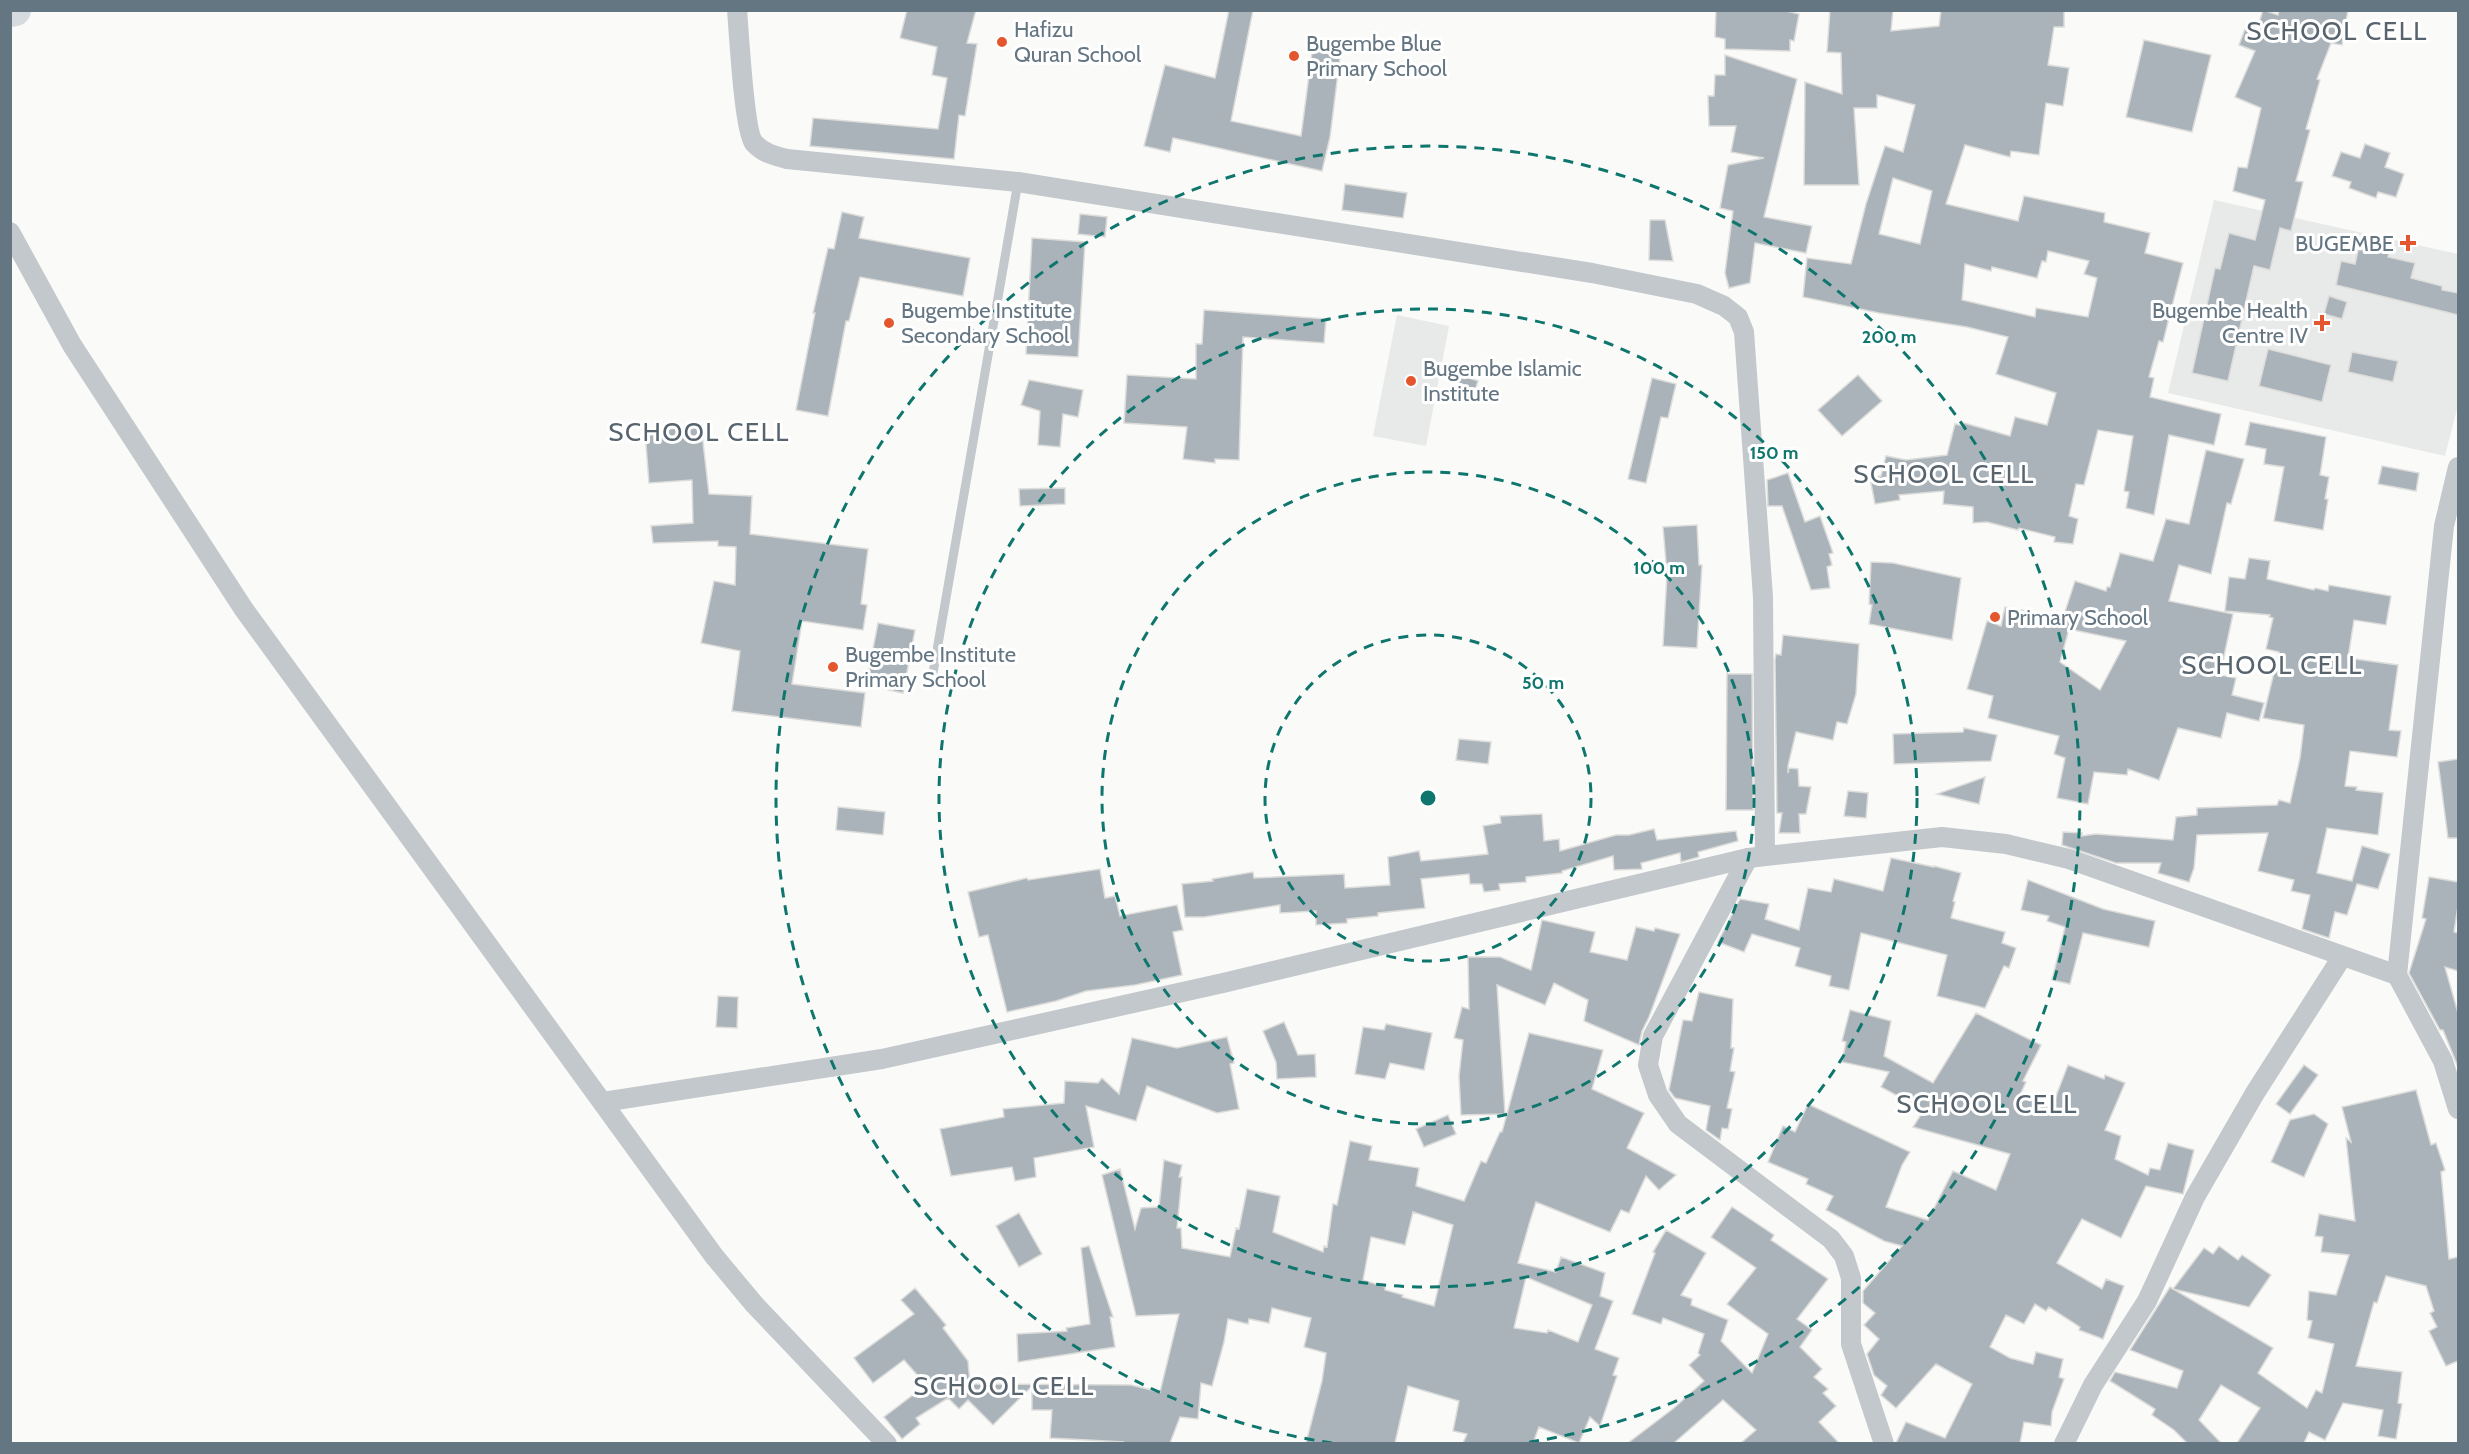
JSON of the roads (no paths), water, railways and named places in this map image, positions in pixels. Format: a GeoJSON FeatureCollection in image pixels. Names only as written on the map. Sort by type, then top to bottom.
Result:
{"type":"FeatureCollection","features":[{"type":"Feature","properties":{"kind":"highway"},"geometry":{"type":"LineString","coordinates":[[10,11],[15,10]]}},
{"type":"Feature","properties":{"kind":"street"},"geometry":{"type":"LineString","coordinates":[[737,10],[748,123],[753,141],[767,153],[787,159],[1018,182],[1592,273],[1697,294],[1724,306],[1738,317],[1744,332],[1763,597],[1757,857],[1653,1036],[1648,1065],[1658,1095],[1678,1124],[1831,1239],[1844,1256],[1851,1278],[1851,1344],[1884,1443]]}},
{"type":"Feature","properties":{"kind":"street"},"geometry":{"type":"LineString","coordinates":[[10,232],[72,345],[243,608],[714,1256],[754,1304],[887,1443]]}},
{"type":"Feature","properties":{"kind":"street"},"geometry":{"type":"LineString","coordinates":[[2458,467],[2444,526],[2397,975],[2443,1061],[2458,1109]]}},
{"type":"Feature","properties":{"kind":"street"},"geometry":{"type":"LineString","coordinates":[[603,1102],[882,1059],[1223,983],[1757,857],[1942,837],[2006,844],[2069,859],[2397,975]]}},
{"type":"Feature","properties":{"kind":"street"},"geometry":{"type":"LineString","coordinates":[[2064,1443],[2093,1385],[2147,1301],[2201,1188],[2255,1093],[2342,957]]}},
{"type":"Feature","properties":{"kind":"lane"},"geometry":{"type":"LineString","coordinates":[[932,678],[1018,182]]}},
{"type":"Feature","properties":{"kind":"place","name":"Hafizu Quran School"},"geometry":{"type":"Point","coordinates":[1002,42]}},
{"type":"Feature","properties":{"kind":"place","name":"Bugembe Blue Primary School"},"geometry":{"type":"Point","coordinates":[1294,56]}},
{"type":"Feature","properties":{"kind":"place","name":"BUGEMBE"},"geometry":{"type":"Point","coordinates":[2408,243]}},
{"type":"Feature","properties":{"kind":"place","name":"Bugembe Institute Secondary School"},"geometry":{"type":"Point","coordinates":[889,323]}},
{"type":"Feature","properties":{"kind":"place","name":"Bugembe Health Centre IV"},"geometry":{"type":"Point","coordinates":[2322,323]}},
{"type":"Feature","properties":{"kind":"place","name":"Bugembe Islamic Institute"},"geometry":{"type":"Point","coordinates":[1411,381]}},
{"type":"Feature","properties":{"kind":"place","name":"Primary School"},"geometry":{"type":"Point","coordinates":[1995,617]}},
{"type":"Feature","properties":{"kind":"place","name":"Bugembe Institute Primary School"},"geometry":{"type":"Point","coordinates":[833,667]}},
{"type":"Feature","properties":{"kind":"district","name":"SCHOOL CELL"},"geometry":{"type":"Point","coordinates":[2337,31]}},
{"type":"Feature","properties":{"kind":"district","name":"SCHOOL CELL"},"geometry":{"type":"Point","coordinates":[699,432]}},
{"type":"Feature","properties":{"kind":"district","name":"SCHOOL CELL"},"geometry":{"type":"Point","coordinates":[1944,474]}},
{"type":"Feature","properties":{"kind":"district","name":"SCHOOL CELL"},"geometry":{"type":"Point","coordinates":[2272,665]}},
{"type":"Feature","properties":{"kind":"district","name":"SCHOOL CELL"},"geometry":{"type":"Point","coordinates":[1987,1104]}},
{"type":"Feature","properties":{"kind":"district","name":"SCHOOL CELL"},"geometry":{"type":"Point","coordinates":[1004,1386]}}]}
